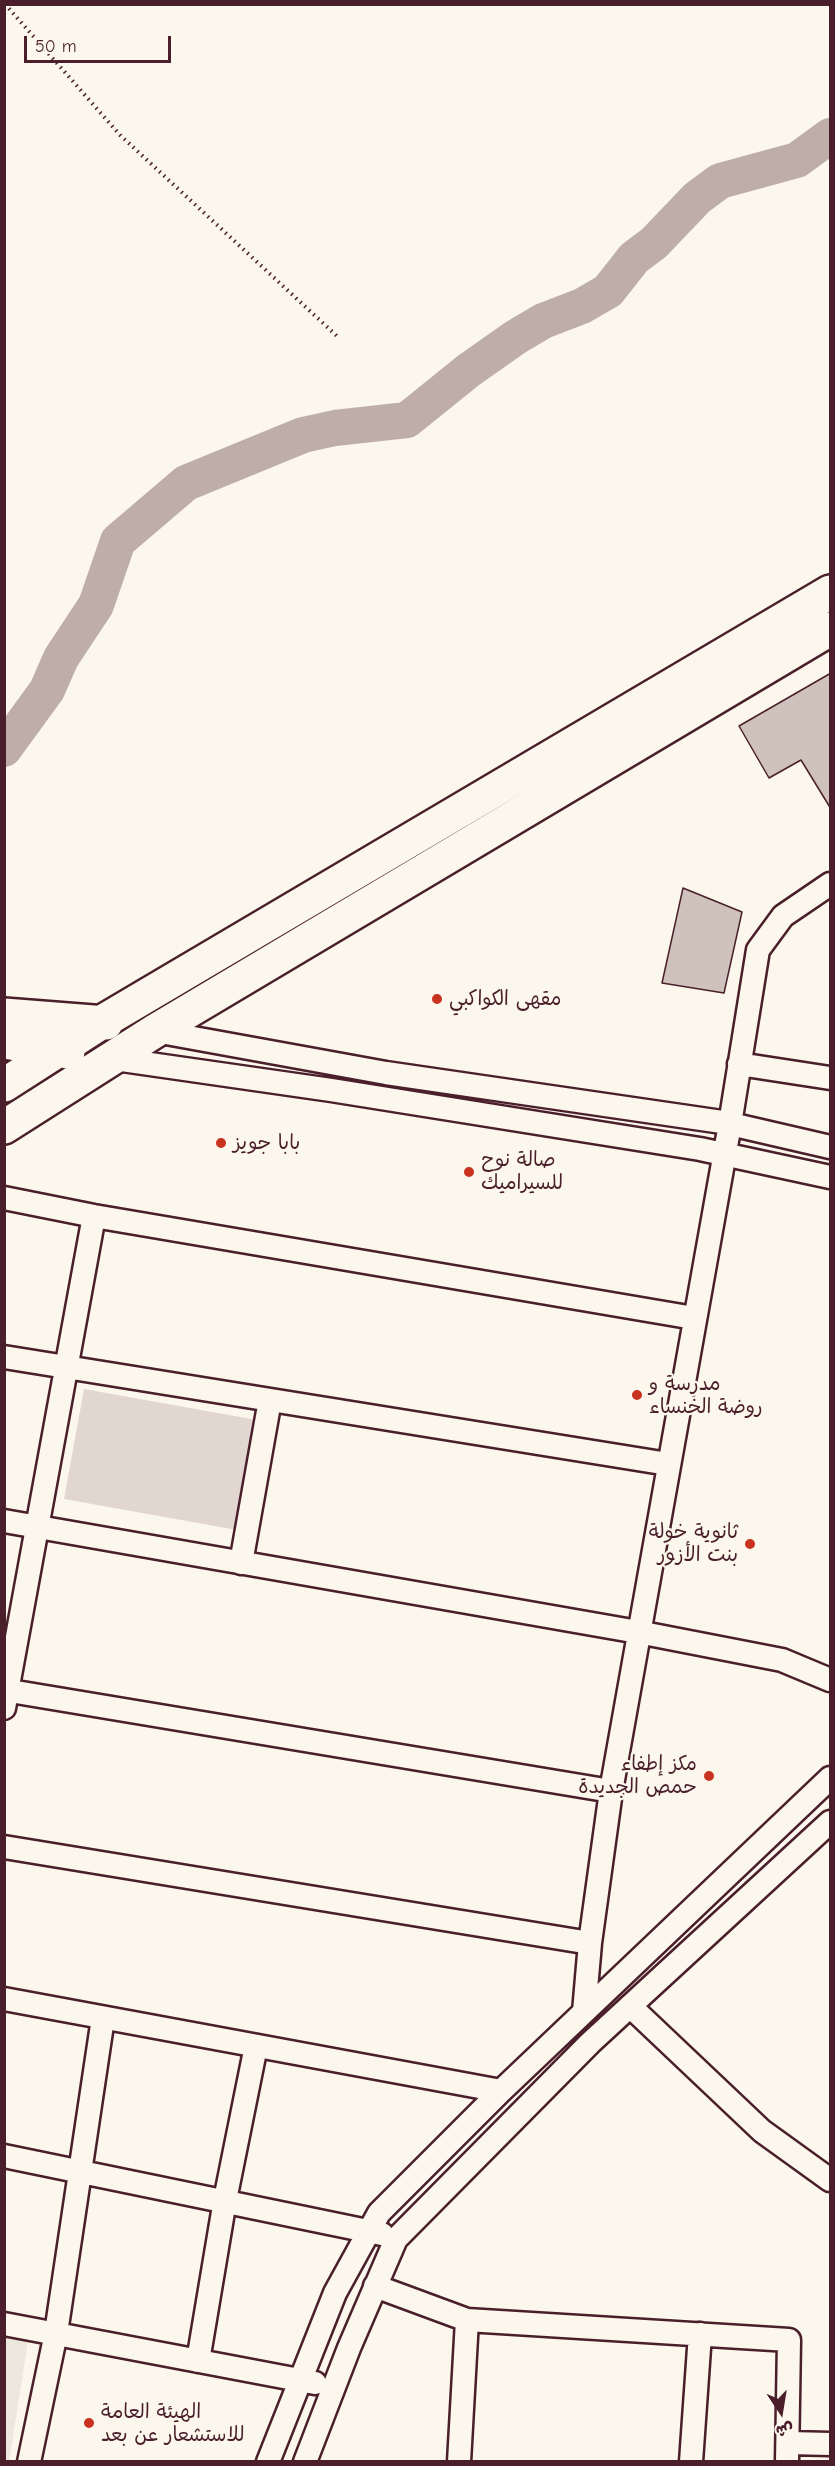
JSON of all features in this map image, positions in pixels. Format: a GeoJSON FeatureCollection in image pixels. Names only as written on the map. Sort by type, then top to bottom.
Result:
{"type":"FeatureCollection","features":[{"type":"Feature","properties":{"kind":"main road"},"geometry":{"type":"LineString","coordinates":[[4,1085],[102,1022],[831,591]]}},
{"type":"Feature","properties":{"kind":"main road"},"geometry":{"type":"LineString","coordinates":[[4,1127],[115,1059],[155,1031],[831,629]]}},
{"type":"Feature","properties":{"kind":"main road"},"geometry":{"type":"LineString","coordinates":[[4,1015],[102,1022],[155,1031]]}},
{"type":"Feature","properties":{"kind":"main road"},"geometry":{"type":"LineString","coordinates":[[4,1042],[115,1059]]}},
{"type":"Feature","properties":{"kind":"street"},"geometry":{"type":"LineString","coordinates":[[584,2012],[590,1943],[611,1791],[730,1124],[758,950],[783,916],[831,884]]}},
{"type":"Feature","properties":{"kind":"street"},"geometry":{"type":"LineString","coordinates":[[155,1031],[386,1073],[730,1124],[831,1148]]}},
{"type":"Feature","properties":{"kind":"street"},"geometry":{"type":"LineString","coordinates":[[115,1059],[342,1092],[724,1154],[831,1177]]}},
{"type":"Feature","properties":{"kind":"street"},"geometry":{"type":"LineString","coordinates":[[739,1064],[831,1078]]}},
{"type":"Feature","properties":{"kind":"street"},"geometry":{"type":"LineString","coordinates":[[4,1198],[94,1216],[694,1318]]}},
{"type":"Feature","properties":{"kind":"street"},"geometry":{"type":"LineString","coordinates":[[94,1216],[6,1696],[611,1791]]}},
{"type":"Feature","properties":{"kind":"street"},"geometry":{"type":"LineString","coordinates":[[4,1357],[668,1464]]}},
{"type":"Feature","properties":{"kind":"street"},"geometry":{"type":"LineString","coordinates":[[241,1563],[270,1400]]}},
{"type":"Feature","properties":{"kind":"street"},"geometry":{"type":"LineString","coordinates":[[4,1521],[638,1632],[782,1660],[831,1680]]}},
{"type":"Feature","properties":{"kind":"street"},"geometry":{"type":"LineString","coordinates":[[268,2462],[335,2293],[378,2213],[501,2091],[831,1778]]}},
{"type":"Feature","properties":{"kind":"street"},"geometry":{"type":"LineString","coordinates":[[305,2462],[396,2239],[630,2006],[831,1822]]}},
{"type":"Feature","properties":{"kind":"street"},"geometry":{"type":"LineString","coordinates":[[4,1847],[590,1943]]}},
{"type":"Feature","properties":{"kind":"street"},"geometry":{"type":"LineString","coordinates":[[4,1999],[501,2091]]}},
{"type":"Feature","properties":{"kind":"street"},"geometry":{"type":"LineString","coordinates":[[630,2006],[762,2131],[831,2180]]}},
{"type":"Feature","properties":{"kind":"street"},"geometry":{"type":"LineString","coordinates":[[29,2462],[56,2333],[104,2018]]}},
{"type":"Feature","properties":{"kind":"street"},"geometry":{"type":"LineString","coordinates":[[198,2361],[225,2200],[256,2046]]}},
{"type":"Feature","properties":{"kind":"street"},"geometry":{"type":"LineString","coordinates":[[4,2156],[370,2229],[396,2239]]}},
{"type":"Feature","properties":{"kind":"street"},"geometry":{"type":"LineString","coordinates":[[375,2286],[467,2320],[789,2340],[788,2452],[831,2444]]}},
{"type":"Feature","properties":{"kind":"street"},"geometry":{"type":"LineString","coordinates":[[459,2462],[467,2320]]}},
{"type":"Feature","properties":{"kind":"street"},"geometry":{"type":"LineString","coordinates":[[4,2324],[334,2387]]}},
{"type":"Feature","properties":{"kind":"street"},"geometry":{"type":"LineString","coordinates":[[692,2462],[700,2334]]}},
{"type":"Feature","properties":{"kind":"path"},"geometry":{"type":"LineString","coordinates":[[5,4],[120,135],[338,337]]}},
{"type":"Feature","properties":{"kind":"shaded area"},"geometry":{"type":"Polygon","coordinates":[[[84,1389],[257,1420],[237,1530],[64,1499],[84,1389]]]}},
{"type":"Feature","properties":{"kind":"shaded area"},"geometry":{"type":"Polygon","coordinates":[[[4,2338],[28,2341],[9,2462],[4,2461],[4,2338]]]}},
{"type":"Feature","properties":{"kind":"building"},"geometry":{"type":"Polygon","coordinates":[[[831,673],[831,809],[801,760],[769,778],[739,726],[831,673]]]}},
{"type":"Feature","properties":{"kind":"building"},"geometry":{"type":"Polygon","coordinates":[[[683,888],[742,912],[724,993],[662,983],[683,888]]]}},
{"type":"Feature","properties":{"kind":"waterway"},"geometry":{"type":"LineString","coordinates":[[4,749],[47,690],[61,658],[96,605],[118,541],[186,483],[303,435],[335,428],[407,420],[469,370],[516,337],[543,321],[582,306],[608,291],[634,258],[654,243],[697,198],[720,181],[797,160],[830,136]]}},
{"type":"Feature","properties":{"kind":"place","name":"مقهى الكواكبي"},"geometry":{"type":"Point","coordinates":[437,999]}},
{"type":"Feature","properties":{"kind":"place","name":"بابا جويز"},"geometry":{"type":"Point","coordinates":[221,1143]}},
{"type":"Feature","properties":{"kind":"place","name":"صالة نوح للسيراميك"},"geometry":{"type":"Point","coordinates":[469,1172]}},
{"type":"Feature","properties":{"kind":"place","name":"مدرسة و روضة الخنساء"},"geometry":{"type":"Point","coordinates":[637,1395]}},
{"type":"Feature","properties":{"kind":"place","name":"ثانوية خولة بنت الأزور"},"geometry":{"type":"Point","coordinates":[750,1544]}},
{"type":"Feature","properties":{"kind":"place","name":"مكز إطفاء حمص الجديدة"},"geometry":{"type":"Point","coordinates":[709,1776]}},
{"type":"Feature","properties":{"kind":"place","name":"الهيئة العامة للاستشعار عن بعد"},"geometry":{"type":"Point","coordinates":[89,2423]}}]}
